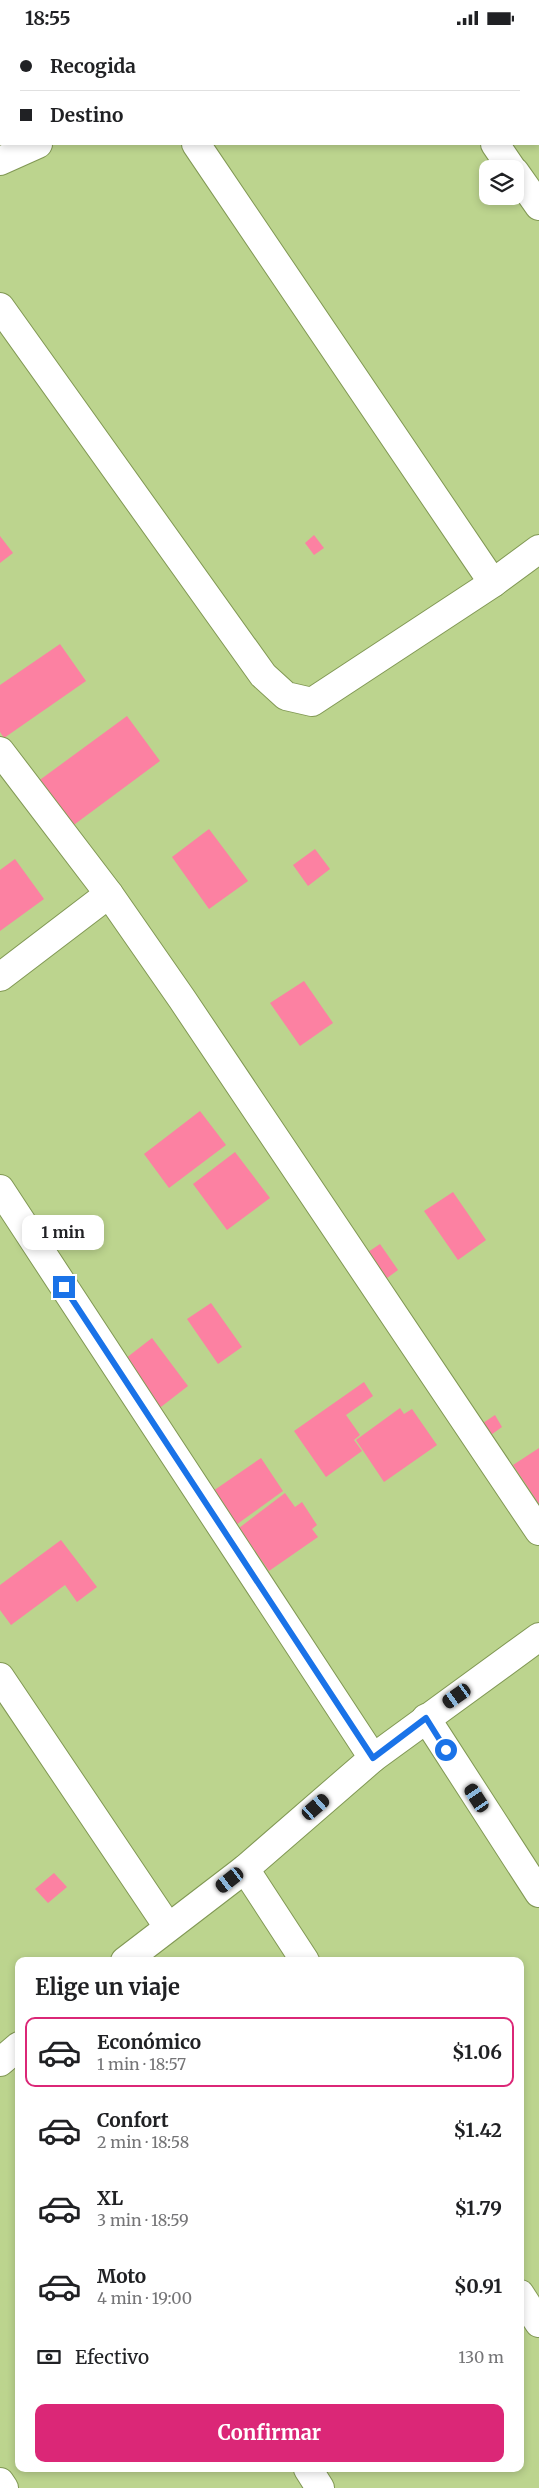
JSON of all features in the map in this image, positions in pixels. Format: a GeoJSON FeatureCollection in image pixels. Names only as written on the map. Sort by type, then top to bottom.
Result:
{"type":"FeatureCollection","features":[{"type":"Feature","properties":{"kind":"street"},"geometry":{"type":"LineString","coordinates":[[0,161],[36,145]]}},
{"type":"Feature","properties":{"kind":"street"},"geometry":{"type":"LineString","coordinates":[[197,145],[493,583]]}},
{"type":"Feature","properties":{"kind":"street"},"geometry":{"type":"LineString","coordinates":[[496,145],[506,160]]}},
{"type":"Feature","properties":{"kind":"street"},"geometry":{"type":"LineString","coordinates":[[524,185],[539,206]]}},
{"type":"Feature","properties":{"kind":"street"},"geometry":{"type":"LineString","coordinates":[[0,307],[263,675],[286,696],[312,702],[493,583],[539,549]]}},
{"type":"Feature","properties":{"kind":"street"},"geometry":{"type":"LineString","coordinates":[[0,751],[109,894],[539,1531]]}},
{"type":"Feature","properties":{"kind":"street"},"geometry":{"type":"LineString","coordinates":[[0,977],[109,894]]}},
{"type":"Feature","properties":{"kind":"street"},"geometry":{"type":"LineString","coordinates":[[0,1189],[373,1758]]}},
{"type":"Feature","properties":{"kind":"street"},"geometry":{"type":"LineString","coordinates":[[131,1957],[245,1869],[373,1758],[539,1637]]}},
{"type":"Feature","properties":{"kind":"street"},"geometry":{"type":"LineString","coordinates":[[0,1677],[168,1927]]}},
{"type":"Feature","properties":{"kind":"street"},"geometry":{"type":"LineString","coordinates":[[426,1718],[539,1893]]}},
{"type":"Feature","properties":{"kind":"street"},"geometry":{"type":"LineString","coordinates":[[245,1869],[302,1957]]}},
{"type":"Feature","properties":{"kind":"street"},"geometry":{"type":"LineString","coordinates":[[0,2062],[15,2049]]}},
{"type":"Feature","properties":{"kind":"street"},"geometry":{"type":"LineString","coordinates":[[524,2300],[539,2323]]}},
{"type":"Feature","properties":{"kind":"street"},"geometry":{"type":"LineString","coordinates":[[310,2472],[320,2488]]}},
{"type":"Feature","properties":{"kind":"street"},"geometry":{"type":"LineString","coordinates":[[0,2482],[4,2488]]}},
{"type":"Feature","properties":{"kind":"building"},"geometry":{"type":"Polygon","coordinates":[[[314,535],[324,548],[314,555],[305,543],[314,535]]]}},
{"type":"Feature","properties":{"kind":"building"},"geometry":{"type":"Polygon","coordinates":[[[0,536],[13,553],[0,563],[0,536]]]}},
{"type":"Feature","properties":{"kind":"building"},"geometry":{"type":"Polygon","coordinates":[[[60,644],[86,681],[4,738],[0,732],[0,685],[60,644]]]}},
{"type":"Feature","properties":{"kind":"building"},"geometry":{"type":"Polygon","coordinates":[[[127,716],[160,761],[71,827],[37,782],[127,716]]]}},
{"type":"Feature","properties":{"kind":"building"},"geometry":{"type":"Polygon","coordinates":[[[209,829],[248,881],[209,909],[172,857],[209,829]]]}},
{"type":"Feature","properties":{"kind":"building"},"geometry":{"type":"Polygon","coordinates":[[[315,849],[330,869],[308,886],[293,865],[315,849]]]}},
{"type":"Feature","properties":{"kind":"building"},"geometry":{"type":"Polygon","coordinates":[[[15,859],[44,899],[0,931],[0,870],[15,859]]]}},
{"type":"Feature","properties":{"kind":"building"},"geometry":{"type":"Polygon","coordinates":[[[304,981],[333,1023],[300,1046],[270,1003],[304,981]]]}},
{"type":"Feature","properties":{"kind":"building"},"geometry":{"type":"Polygon","coordinates":[[[200,1111],[226,1145],[169,1188],[144,1154],[200,1111]]]}},
{"type":"Feature","properties":{"kind":"building"},"geometry":{"type":"Polygon","coordinates":[[[235,1152],[270,1198],[227,1230],[193,1184],[235,1152]]]}},
{"type":"Feature","properties":{"kind":"building"},"geometry":{"type":"Polygon","coordinates":[[[453,1192],[486,1240],[458,1260],[424,1211],[453,1192]]]}},
{"type":"Feature","properties":{"kind":"building"},"geometry":{"type":"Polygon","coordinates":[[[380,1244],[398,1270],[383,1281],[365,1254],[380,1244]]]}},
{"type":"Feature","properties":{"kind":"building"},"geometry":{"type":"Polygon","coordinates":[[[211,1303],[242,1347],[218,1364],[187,1319],[211,1303]]]}},
{"type":"Feature","properties":{"kind":"building"},"geometry":{"type":"Polygon","coordinates":[[[152,1338],[188,1386],[157,1410],[121,1362],[152,1338]]]}},
{"type":"Feature","properties":{"kind":"building"},"geometry":{"type":"Polygon","coordinates":[[[364,1382],[373,1396],[346,1415],[360,1435],[354,1440],[362,1451],[326,1477],[294,1431],[364,1382]]]}},
{"type":"Feature","properties":{"kind":"building"},"geometry":{"type":"Polygon","coordinates":[[[400,1408],[404,1414],[412,1409],[437,1445],[384,1482],[356,1440],[400,1408]]]}},
{"type":"Feature","properties":{"kind":"building"},"geometry":{"type":"Polygon","coordinates":[[[495,1415],[502,1427],[488,1437],[480,1425],[495,1415]]]}},
{"type":"Feature","properties":{"kind":"building"},"geometry":{"type":"Polygon","coordinates":[[[539,1448],[539,1504],[513,1465],[539,1448]]]}},
{"type":"Feature","properties":{"kind":"building"},"geometry":{"type":"Polygon","coordinates":[[[261,1458],[283,1491],[236,1525],[213,1491],[261,1458]]]}},
{"type":"Feature","properties":{"kind":"building"},"geometry":{"type":"Polygon","coordinates":[[[285,1493],[295,1507],[302,1502],[317,1525],[312,1529],[318,1537],[269,1571],[239,1528],[285,1493]]]}},
{"type":"Feature","properties":{"kind":"building"},"geometry":{"type":"Polygon","coordinates":[[[61,1540],[97,1587],[77,1602],[65,1585],[11,1625],[0,1610],[0,1585],[61,1540]]]}},
{"type":"Feature","properties":{"kind":"building"},"geometry":{"type":"Polygon","coordinates":[[[54,1873],[67,1887],[48,1903],[35,1889],[54,1873]]]}},
{"type":"Feature","properties":{"kind":"route"},"geometry":{"type":"LineString","coordinates":[[64,1287],[373,1758],[426,1718],[446,1750]]}}]}
